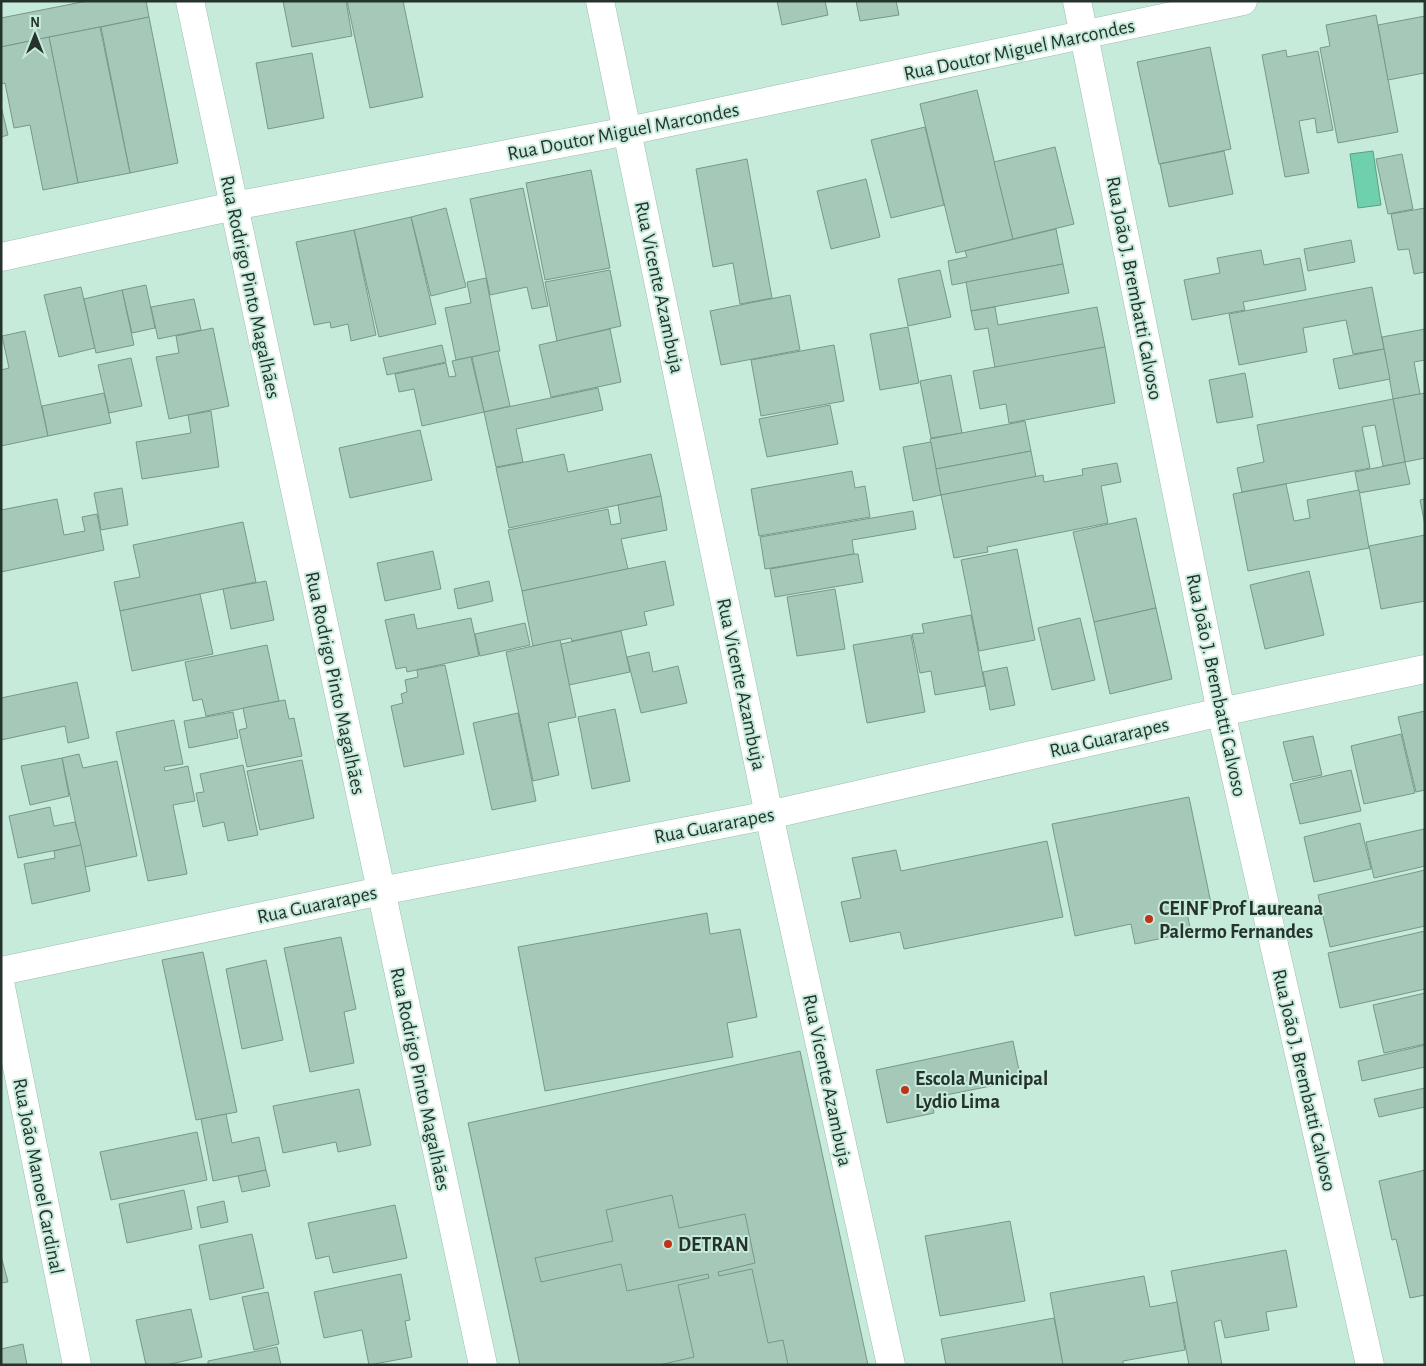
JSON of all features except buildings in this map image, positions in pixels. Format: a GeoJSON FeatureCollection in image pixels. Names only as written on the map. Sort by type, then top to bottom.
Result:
{"type":"FeatureCollection","features":[{"type":"Feature","properties":{"kind":"street","name":"Rua Rodrigo Pinto Magalhães"},"geometry":{"type":"LineString","coordinates":[[190,1],[483,1365]]}},
{"type":"Feature","properties":{"kind":"street","name":"Rua Vicente Azambuja"},"geometry":{"type":"LineString","coordinates":[[600,1],[769,815],[891,1365]]}},
{"type":"Feature","properties":{"kind":"street","name":"Rua João J. Brembatti Calvoso"},"geometry":{"type":"LineString","coordinates":[[1077,1],[1221,712],[1370,1365]]}},
{"type":"Feature","properties":{"kind":"street","name":"Rua Doutor Miguel Marcondes"},"geometry":{"type":"LineString","coordinates":[[1,258],[234,206],[628,132],[1244,1]]}},
{"type":"Feature","properties":{"kind":"street","name":"Rua Guararapes"},"geometry":{"type":"LineString","coordinates":[[1,971],[381,891],[769,815],[1221,712],[1425,670]]}},
{"type":"Feature","properties":{"kind":"street","name":"Rua João Manoel Cardinal"},"geometry":{"type":"LineString","coordinates":[[1,987],[77,1365]]}},
{"type":"Feature","properties":{"kind":"shaded area"},"geometry":{"type":"Polygon","coordinates":[[[1373,151],[1381,205],[1358,208],[1350,154],[1373,151]]]}},
{"type":"Feature","properties":{"kind":"place","name":"CEINF Prof Laureana Palermo Fernandes"},"geometry":{"type":"Point","coordinates":[1149,919]}},
{"type":"Feature","properties":{"kind":"place","name":"Escola Municipal Lydio Lima"},"geometry":{"type":"Point","coordinates":[905,1090]}},
{"type":"Feature","properties":{"kind":"place","name":"DETRAN"},"geometry":{"type":"Point","coordinates":[668,1244]}}]}
